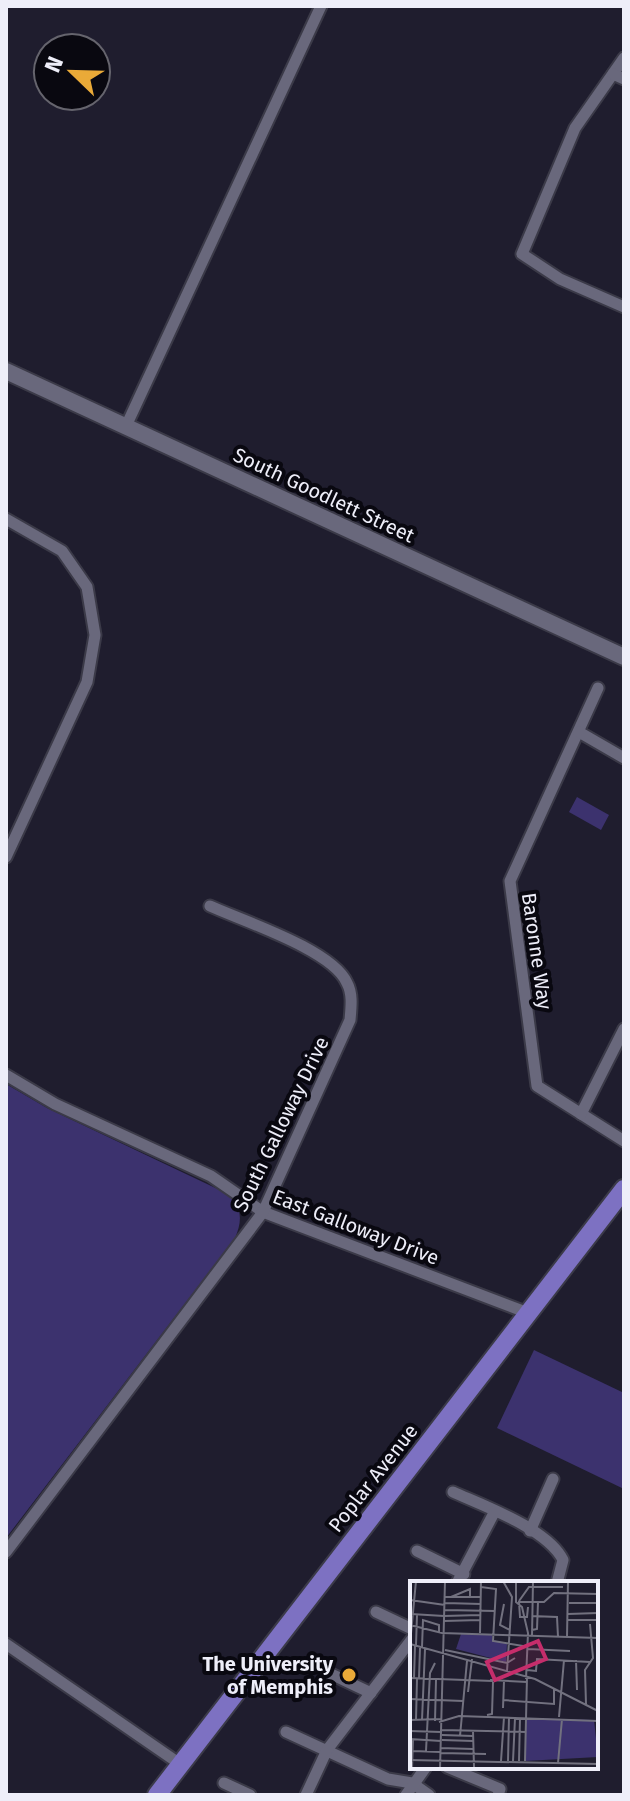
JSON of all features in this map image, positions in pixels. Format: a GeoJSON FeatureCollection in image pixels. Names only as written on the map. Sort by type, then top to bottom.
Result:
{"type":"FeatureCollection","features":[{"type":"Feature","properties":{"kind":"main road","name":"South Goodlett Street"},"geometry":{"type":"LineString","coordinates":[[6,371],[127,424],[624,657]]}},
{"type":"Feature","properties":{"kind":"main road","name":"Poplar Avenue"},"geometry":{"type":"LineString","coordinates":[[157,1795],[624,1189]]}},
{"type":"Feature","properties":{"kind":"street"},"geometry":{"type":"LineString","coordinates":[[127,424],[321,6]]}},
{"type":"Feature","properties":{"kind":"street"},"geometry":{"type":"LineString","coordinates":[[624,58],[618,77],[575,128],[522,254],[560,279],[624,307]]}},
{"type":"Feature","properties":{"kind":"street"},"geometry":{"type":"LineString","coordinates":[[6,519],[62,551],[87,587],[95,635],[87,682],[6,857]]}},
{"type":"Feature","properties":{"kind":"street"},"geometry":{"type":"LineString","coordinates":[[598,688],[579,732],[624,758]]}},
{"type":"Feature","properties":{"kind":"street","name":"Baronne Way"},"geometry":{"type":"LineString","coordinates":[[579,732],[510,881],[537,1086],[624,1141]]}},
{"type":"Feature","properties":{"kind":"street","name":"South Galloway Drive"},"geometry":{"type":"LineString","coordinates":[[6,1552],[263,1212],[342,1042],[351,1001],[347,982],[320,957],[210,906]]}},
{"type":"Feature","properties":{"kind":"street"},"geometry":{"type":"LineString","coordinates":[[581,1114],[624,1029]]}},
{"type":"Feature","properties":{"kind":"street","name":"East Galloway Drive"},"geometry":{"type":"LineString","coordinates":[[6,1075],[55,1104],[211,1176],[263,1212],[528,1313]]}},
{"type":"Feature","properties":{"kind":"street"},"geometry":{"type":"LineString","coordinates":[[530,1531],[553,1479]]}},
{"type":"Feature","properties":{"kind":"street"},"geometry":{"type":"LineString","coordinates":[[453,1492],[495,1511],[554,1547],[563,1560],[558,1581]]}},
{"type":"Feature","properties":{"kind":"street"},"geometry":{"type":"LineString","coordinates":[[417,1551],[460,1578],[495,1511]]}},
{"type":"Feature","properties":{"kind":"street"},"geometry":{"type":"LineString","coordinates":[[376,1612],[410,1628]]}},
{"type":"Feature","properties":{"kind":"street"},"geometry":{"type":"LineString","coordinates":[[306,1795],[327,1750],[410,1642]]}},
{"type":"Feature","properties":{"kind":"street"},"geometry":{"type":"LineString","coordinates":[[6,1644],[180,1764]]}},
{"type":"Feature","properties":{"kind":"street"},"geometry":{"type":"LineString","coordinates":[[329,1673],[371,1693]]}},
{"type":"Feature","properties":{"kind":"street"},"geometry":{"type":"LineString","coordinates":[[286,1732],[388,1779],[412,1783],[429,1795]]}},
{"type":"Feature","properties":{"kind":"street"},"geometry":{"type":"LineString","coordinates":[[406,1795],[424,1769]]}},
{"type":"Feature","properties":{"kind":"street"},"geometry":{"type":"LineString","coordinates":[[452,1769],[500,1789],[498,1795]]}},
{"type":"Feature","properties":{"kind":"street"},"geometry":{"type":"LineString","coordinates":[[224,1783],[250,1795]]}},
{"type":"Feature","properties":{"kind":"shaded area"},"geometry":{"type":"Polygon","coordinates":[[[577,797],[609,815],[601,830],[569,812],[577,797]]]}},
{"type":"Feature","properties":{"kind":"shaded area"},"geometry":{"type":"Polygon","coordinates":[[[6,1084],[47,1108],[226,1193],[238,1208],[240,1219],[235,1238],[6,1538],[6,1084]]]}},
{"type":"Feature","properties":{"kind":"shaded area"},"geometry":{"type":"Polygon","coordinates":[[[534,1350],[624,1393],[624,1489],[497,1428],[534,1350]]]}},
{"type":"Feature","properties":{"kind":"place","name":"The University of Memphis"},"geometry":{"type":"Point","coordinates":[349,1675]}}]}
